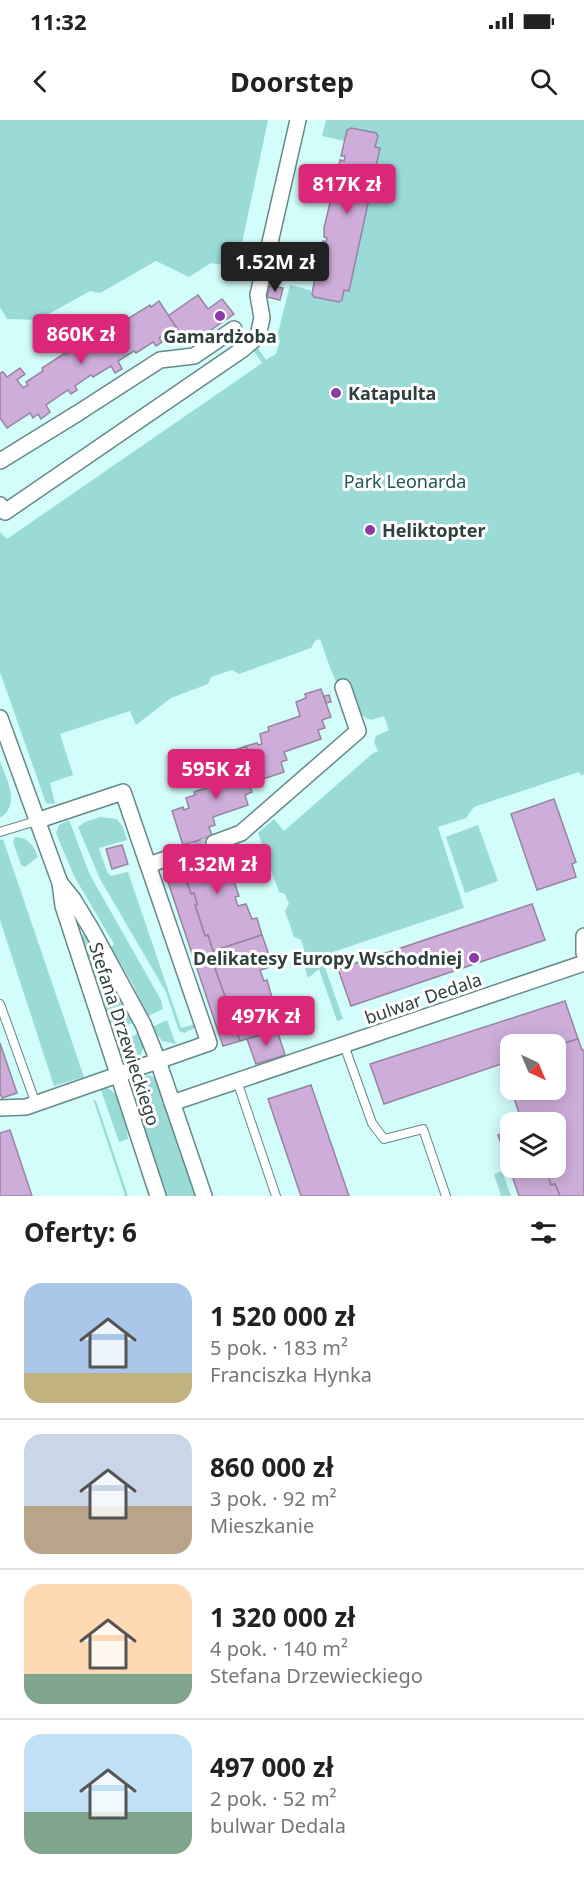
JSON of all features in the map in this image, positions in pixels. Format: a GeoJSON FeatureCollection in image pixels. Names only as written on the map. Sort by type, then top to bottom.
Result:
{"type":"FeatureCollection","features":[{"type":"Feature","properties":{"kind":"street"},"geometry":{"type":"LineString","coordinates":[[0,505],[5,512],[258,336],[262,318],[258,295],[298,120]]}},
{"type":"Feature","properties":{"kind":"street"},"geometry":{"type":"LineString","coordinates":[[0,461],[160,360],[194,356],[234,329]]}},
{"type":"Feature","properties":{"kind":"street"},"geometry":{"type":"LineString","coordinates":[[216,342],[228,359]]}},
{"type":"Feature","properties":{"kind":"street"},"geometry":{"type":"LineString","coordinates":[[214,843],[242,833],[358,731],[343,687]]}},
{"type":"Feature","properties":{"kind":"street","name":"Stefana Drzewieckiego"},"geometry":{"type":"LineString","coordinates":[[0,718],[60,883],[63,906],[158,1196]]}},
{"type":"Feature","properties":{"kind":"street"},"geometry":{"type":"LineString","coordinates":[[0,1108],[26,1107],[36,1104],[209,1043],[123,792],[36,821]]}},
{"type":"Feature","properties":{"kind":"street"},"geometry":{"type":"LineString","coordinates":[[148,865],[181,854]]}},
{"type":"Feature","properties":{"kind":"street","name":"Stefana Drzewieckiego"},"geometry":{"type":"LineString","coordinates":[[60,883],[86,920],[136,1010],[158,1061],[204,1196]]}},
{"type":"Feature","properties":{"kind":"street"},"geometry":{"type":"LineString","coordinates":[[584,936],[584,953]]}},
{"type":"Feature","properties":{"kind":"street","name":"bulwar Dedala"},"geometry":{"type":"LineString","coordinates":[[172,1103],[584,963]]}},
{"type":"Feature","properties":{"kind":"lane"},"geometry":{"type":"LineString","coordinates":[[0,832],[36,821]]}},
{"type":"Feature","properties":{"kind":"lane"},"geometry":{"type":"LineString","coordinates":[[0,1004],[36,1104]]}},
{"type":"Feature","properties":{"kind":"lane"},"geometry":{"type":"LineString","coordinates":[[344,1045],[372,1123],[384,1139],[423,1129],[446,1196]]}},
{"type":"Feature","properties":{"kind":"lane"},"geometry":{"type":"LineString","coordinates":[[237,1081],[276,1196]]}},
{"type":"Feature","properties":{"kind":"green space"},"geometry":{"type":"Polygon","coordinates":[[[0,120],[268,120],[237,267],[230,271],[223,265],[211,263],[189,277],[156,261],[100,293],[90,291],[38,320],[7,319],[0,307],[0,120]]]}},
{"type":"Feature","properties":{"kind":"green space","name":"Park Leonarda"},"geometry":{"type":"Polygon","coordinates":[[[326,120],[584,120],[584,774],[581,776],[579,772],[474,807],[466,818],[438,827],[464,908],[321,956],[343,1019],[337,1021],[319,969],[308,978],[301,956],[304,949],[301,940],[294,937],[285,911],[289,904],[285,894],[279,892],[258,833],[274,819],[284,831],[378,751],[374,742],[376,736],[389,730],[384,716],[371,720],[352,706],[344,696],[320,639],[315,641],[311,648],[239,674],[232,670],[211,677],[208,684],[171,698],[136,725],[130,711],[60,734],[73,775],[50,783],[55,804],[46,803],[0,672],[0,532],[7,539],[262,363],[254,351],[258,348],[266,360],[276,354],[280,341],[277,337],[290,285],[310,290],[314,297],[338,302],[342,300],[380,148],[375,147],[378,136],[376,133],[351,128],[348,129],[345,141],[322,136],[326,120]]]}},
{"type":"Feature","properties":{"kind":"green space"},"geometry":{"type":"Polygon","coordinates":[[[0,761],[9,784],[11,799],[10,806],[0,818],[0,761]]]}},
{"type":"Feature","properties":{"kind":"green space"},"geometry":{"type":"Polygon","coordinates":[[[100,817],[117,819],[123,827],[127,840],[99,848],[107,872],[111,876],[128,872],[181,1028],[195,1024],[195,1028],[184,1033],[179,1031],[166,992],[100,879],[78,827],[100,817]]]}},
{"type":"Feature","properties":{"kind":"green space"},"geometry":{"type":"Polygon","coordinates":[[[69,820],[90,875],[161,1000],[163,1009],[148,1016],[111,947],[114,944],[74,876],[56,833],[59,825],[69,820]]]}},
{"type":"Feature","properties":{"kind":"green space"},"geometry":{"type":"Polygon","coordinates":[[[478,825],[498,881],[465,893],[446,837],[478,825]]]}},
{"type":"Feature","properties":{"kind":"green space"},"geometry":{"type":"Polygon","coordinates":[[[15,837],[30,843],[38,857],[25,867],[21,865],[13,842],[15,837]]]}},
{"type":"Feature","properties":{"kind":"green space"},"geometry":{"type":"Polygon","coordinates":[[[3,839],[84,1077],[54,1086],[0,920],[0,840],[3,839]]]}},
{"type":"Feature","properties":{"kind":"green space"},"geometry":{"type":"Polygon","coordinates":[[[83,934],[87,936],[134,1022],[112,1033],[81,940],[83,934]]]}},
{"type":"Feature","properties":{"kind":"green space"},"geometry":{"type":"Polygon","coordinates":[[[167,1020],[176,1044],[162,1041],[152,1027],[167,1020]]]}},
{"type":"Feature","properties":{"kind":"green space"},"geometry":{"type":"Polygon","coordinates":[[[139,1033],[144,1044],[141,1055],[130,1059],[124,1058],[116,1045],[139,1033]]]}},
{"type":"Feature","properties":{"kind":"green space"},"geometry":{"type":"Polygon","coordinates":[[[148,1075],[156,1078],[197,1196],[166,1196],[132,1089],[136,1079],[148,1075]]]}},
{"type":"Feature","properties":{"kind":"green space"},"geometry":{"type":"Polygon","coordinates":[[[107,1088],[121,1103],[125,1117],[128,1139],[119,1142],[101,1090],[107,1088]]]}},
{"type":"Feature","properties":{"kind":"green space"},"geometry":{"type":"Polygon","coordinates":[[[93,1099],[96,1101],[128,1196],[123,1196],[125,1195],[93,1099]]]}},
{"type":"Feature","properties":{"kind":"green space"},"geometry":{"type":"Polygon","coordinates":[[[500,1172],[500,1178],[505,1178],[511,1196],[501,1196],[494,1174],[500,1172]]]}},
{"type":"Feature","properties":{"kind":"building"},"geometry":{"type":"Polygon","coordinates":[[[351,128],[376,133],[378,136],[375,147],[380,148],[349,291],[344,290],[342,300],[339,302],[314,297],[312,294],[317,267],[320,268],[321,264],[318,263],[323,241],[326,242],[327,238],[324,237],[324,228],[332,194],[339,183],[336,182],[340,160],[344,161],[345,156],[341,156],[347,130],[351,128]]]}},
{"type":"Feature","properties":{"kind":"building"},"geometry":{"type":"Polygon","coordinates":[[[270,286],[283,288],[280,300],[267,297],[270,286]]]}},
{"type":"Feature","properties":{"kind":"building"},"geometry":{"type":"Polygon","coordinates":[[[198,295],[208,309],[222,299],[234,314],[189,345],[168,316],[198,295]]]}},
{"type":"Feature","properties":{"kind":"building"},"geometry":{"type":"Polygon","coordinates":[[[159,301],[176,327],[159,338],[162,342],[156,346],[153,342],[118,361],[122,369],[115,373],[111,366],[93,377],[91,375],[75,386],[77,390],[71,394],[68,390],[46,405],[50,412],[41,419],[38,414],[33,418],[30,413],[7,428],[0,418],[0,373],[3,372],[7,377],[20,368],[25,374],[17,380],[23,388],[28,385],[26,382],[43,371],[42,368],[65,353],[66,355],[75,349],[77,352],[86,347],[84,344],[107,328],[109,331],[118,326],[120,328],[128,322],[126,320],[159,301]]]}},
{"type":"Feature","properties":{"kind":"building"},"geometry":{"type":"Polygon","coordinates":[[[321,689],[331,717],[322,720],[325,728],[318,730],[321,739],[284,752],[287,760],[281,762],[284,772],[257,781],[246,746],[262,744],[260,734],[269,731],[268,727],[300,716],[296,702],[306,698],[305,694],[321,689]]]}},
{"type":"Feature","properties":{"kind":"building"},"geometry":{"type":"Polygon","coordinates":[[[329,695],[331,702],[326,703],[324,696],[329,695]]]}},
{"type":"Feature","properties":{"kind":"building"},"geometry":{"type":"Polygon","coordinates":[[[246,746],[257,781],[249,784],[252,792],[245,795],[248,805],[213,817],[215,825],[209,827],[212,836],[183,845],[172,811],[183,807],[184,810],[189,808],[186,798],[195,795],[194,792],[227,781],[222,766],[232,763],[231,759],[238,757],[235,750],[246,746]]]}},
{"type":"Feature","properties":{"kind":"building"},"geometry":{"type":"Polygon","coordinates":[[[554,799],[576,862],[572,864],[576,877],[537,890],[511,814],[554,799]]]}},
{"type":"Feature","properties":{"kind":"building"},"geometry":{"type":"Polygon","coordinates":[[[212,836],[217,852],[227,849],[233,866],[225,868],[228,876],[232,875],[239,896],[235,897],[238,906],[246,904],[252,919],[257,918],[262,935],[213,951],[208,935],[205,936],[195,905],[197,904],[194,893],[191,894],[181,865],[184,862],[179,847],[212,836]]]}},
{"type":"Feature","properties":{"kind":"building"},"geometry":{"type":"Polygon","coordinates":[[[122,845],[128,864],[112,869],[106,849],[122,845]]]}},
{"type":"Feature","properties":{"kind":"building"},"geometry":{"type":"Polygon","coordinates":[[[181,865],[191,894],[194,893],[197,904],[195,905],[205,936],[208,935],[219,967],[215,968],[226,999],[229,998],[233,1008],[229,1009],[240,1041],[223,1046],[164,870],[181,865]]]}},
{"type":"Feature","properties":{"kind":"building"},"geometry":{"type":"Polygon","coordinates":[[[532,904],[545,940],[351,1006],[338,969],[532,904]]]}},
{"type":"Feature","properties":{"kind":"building"},"geometry":{"type":"Polygon","coordinates":[[[262,935],[268,952],[262,954],[267,968],[260,970],[264,981],[267,980],[273,1009],[280,1007],[286,1026],[240,1041],[229,1009],[233,1008],[229,998],[226,999],[215,968],[219,967],[213,951],[262,935]]]}},
{"type":"Feature","properties":{"kind":"building"},"geometry":{"type":"Polygon","coordinates":[[[565,1001],[578,1039],[566,1043],[566,1034],[500,1034],[500,1064],[384,1104],[370,1064],[565,1001]]]}},
{"type":"Feature","properties":{"kind":"building"},"geometry":{"type":"Polygon","coordinates":[[[277,1030],[285,1055],[256,1064],[247,1039],[277,1030]]]}},
{"type":"Feature","properties":{"kind":"building"},"geometry":{"type":"Polygon","coordinates":[[[578,1039],[584,1050],[584,1196],[560,1196],[555,1184],[551,1185],[549,1178],[566,1178],[566,1112],[519,1112],[515,1100],[566,1100],[566,1043],[578,1039]]]}},
{"type":"Feature","properties":{"kind":"building"},"geometry":{"type":"Polygon","coordinates":[[[0,1043],[17,1093],[2,1098],[0,1093],[0,1043]]]}},
{"type":"Feature","properties":{"kind":"building"},"geometry":{"type":"Polygon","coordinates":[[[311,1085],[349,1196],[301,1196],[268,1099],[311,1085]]]}},
{"type":"Feature","properties":{"kind":"building"},"geometry":{"type":"Polygon","coordinates":[[[10,1130],[32,1196],[0,1196],[0,1133],[10,1130]]]}},
{"type":"Feature","properties":{"kind":"building"},"geometry":{"type":"Polygon","coordinates":[[[513,1178],[549,1178],[551,1185],[555,1184],[560,1196],[519,1196],[513,1178]]]}},
{"type":"Feature","properties":{"kind":"tunnel"},"geometry":{"type":"LineString","coordinates":[[181,854],[214,843]]}},
{"type":"Feature","properties":{"kind":"place","name":"Gamardżoba"},"geometry":{"type":"Point","coordinates":[220,316]}},
{"type":"Feature","properties":{"kind":"place","name":"Katapulta"},"geometry":{"type":"Point","coordinates":[336,393]}},
{"type":"Feature","properties":{"kind":"place","name":"Heliktopter"},"geometry":{"type":"Point","coordinates":[370,530]}},
{"type":"Feature","properties":{"kind":"place","name":"Delikatesy Europy Wschodniej"},"geometry":{"type":"Point","coordinates":[474,958]}}]}
